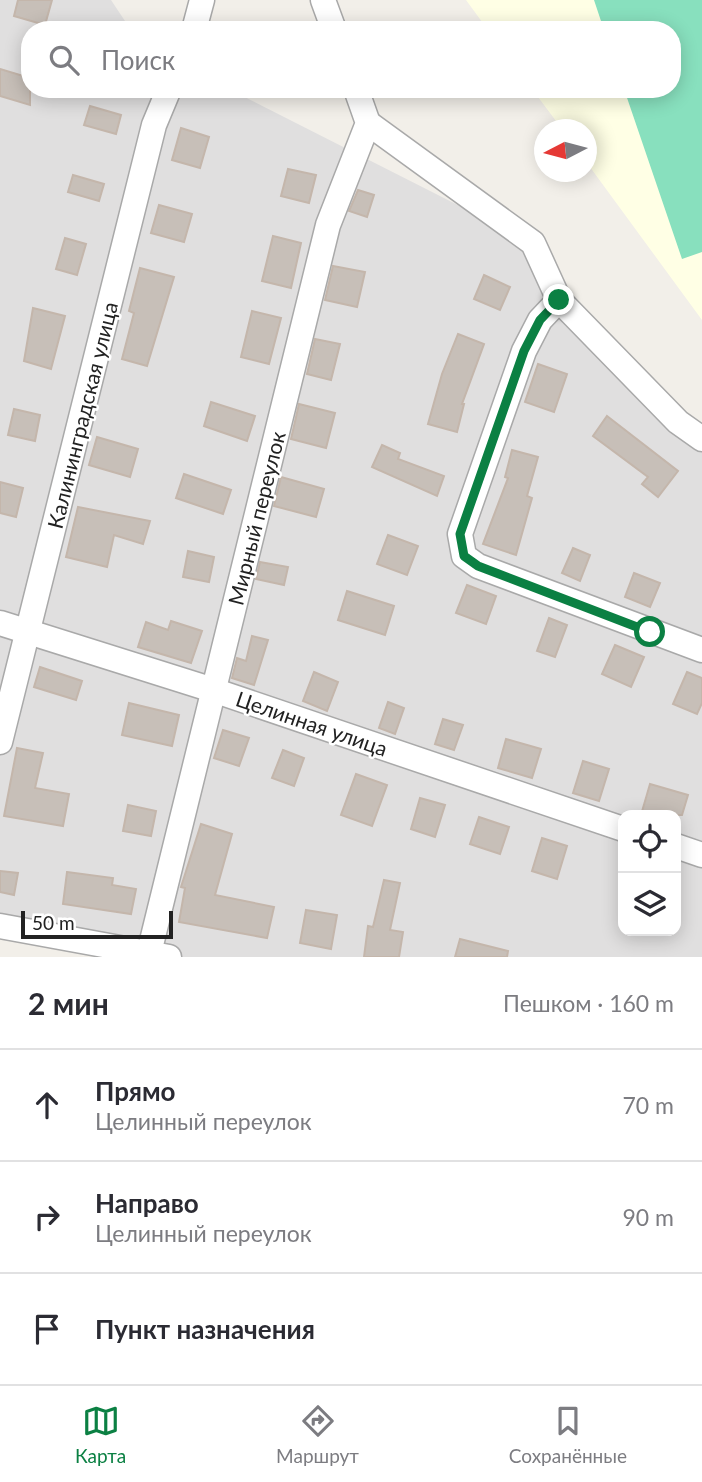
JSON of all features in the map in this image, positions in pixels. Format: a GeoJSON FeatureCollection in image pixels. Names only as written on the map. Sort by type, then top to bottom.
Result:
{"type":"FeatureCollection","features":[{"type":"Feature","properties":{"kind":"street"},"geometry":{"type":"LineString","coordinates":[[196,21],[202,0]]}},
{"type":"Feature","properties":{"kind":"street"},"geometry":{"type":"LineString","coordinates":[[323,0],[331,21]]}},
{"type":"Feature","properties":{"kind":"street","name":"Калининградская улица"},"geometry":{"type":"LineString","coordinates":[[0,742],[154,125],[165,98]]}},
{"type":"Feature","properties":{"kind":"street"},"geometry":{"type":"LineString","coordinates":[[359,98],[368,123],[533,243],[559,300],[678,422],[702,439]]}},
{"type":"Feature","properties":{"kind":"street","name":"Мирный переулок"},"geometry":{"type":"LineString","coordinates":[[159,955],[214,690],[328,225],[368,123]]}},
{"type":"Feature","properties":{"kind":"street"},"geometry":{"type":"LineString","coordinates":[[559,300],[540,320],[524,351],[460,534],[464,556],[478,566],[702,650]]}},
{"type":"Feature","properties":{"kind":"street","name":"Целинная улица"},"geometry":{"type":"LineString","coordinates":[[0,623],[214,690],[618,827]]}},
{"type":"Feature","properties":{"kind":"street"},"geometry":{"type":"LineString","coordinates":[[681,848],[702,855]]}},
{"type":"Feature","properties":{"kind":"street"},"geometry":{"type":"LineString","coordinates":[[0,926],[159,955]]}},
{"type":"Feature","properties":{"kind":"shaded area"},"geometry":{"type":"Polygon","coordinates":[[[0,0],[111,0],[125,21],[21,21],[21,98],[247,98],[523,238],[666,416],[702,439],[702,957],[165,957],[0,926],[0,0]]]}},
{"type":"Feature","properties":{"kind":"shaded area"},"geometry":{"type":"Polygon","coordinates":[[[466,0],[702,0],[702,320],[597,177],[597,119],[554,119],[539,98],[681,98],[681,21],[481,21],[466,0]]]}},
{"type":"Feature","properties":{"kind":"green space"},"geometry":{"type":"Polygon","coordinates":[[[594,0],[702,0],[702,252],[682,259],[627,98],[681,98],[681,21],[601,21],[594,0]]]}},
{"type":"Feature","properties":{"kind":"building"},"geometry":{"type":"Polygon","coordinates":[[[18,0],[52,0],[46,21],[31,21],[14,16],[18,0]]]}},
{"type":"Feature","properties":{"kind":"building"},"geometry":{"type":"Polygon","coordinates":[[[0,69],[21,75],[21,98],[30,98],[30,105],[0,96],[0,69]]]}},
{"type":"Feature","properties":{"kind":"building"},"geometry":{"type":"Polygon","coordinates":[[[90,106],[121,115],[116,134],[84,125],[90,106]]]}},
{"type":"Feature","properties":{"kind":"building"},"geometry":{"type":"Polygon","coordinates":[[[181,128],[209,137],[200,168],[172,160],[181,128]]]}},
{"type":"Feature","properties":{"kind":"building"},"geometry":{"type":"Polygon","coordinates":[[[288,169],[316,175],[309,203],[281,196],[288,169]]]}},
{"type":"Feature","properties":{"kind":"building"},"geometry":{"type":"Polygon","coordinates":[[[73,175],[104,184],[99,201],[68,192],[73,175]]]}},
{"type":"Feature","properties":{"kind":"building"},"geometry":{"type":"Polygon","coordinates":[[[358,190],[374,195],[367,217],[349,211],[358,190]]]}},
{"type":"Feature","properties":{"kind":"building"},"geometry":{"type":"Polygon","coordinates":[[[159,205],[192,214],[184,242],[151,233],[159,205]]]}},
{"type":"Feature","properties":{"kind":"building"},"geometry":{"type":"Polygon","coordinates":[[[273,236],[301,243],[291,288],[262,281],[273,236]]]}},
{"type":"Feature","properties":{"kind":"building"},"geometry":{"type":"Polygon","coordinates":[[[65,238],[86,244],[77,275],[56,269],[65,238]]]}},
{"type":"Feature","properties":{"kind":"building"},"geometry":{"type":"Polygon","coordinates":[[[333,266],[365,272],[357,307],[325,300],[333,266]]]}},
{"type":"Feature","properties":{"kind":"building"},"geometry":{"type":"Polygon","coordinates":[[[140,268],[174,277],[147,366],[122,359],[134,313],[129,311],[140,268]]]}},
{"type":"Feature","properties":{"kind":"building"},"geometry":{"type":"Polygon","coordinates":[[[484,275],[510,287],[500,310],[474,299],[484,275]]]}},
{"type":"Feature","properties":{"kind":"building"},"geometry":{"type":"Polygon","coordinates":[[[33,308],[65,316],[51,369],[24,361],[33,308]]]}},
{"type":"Feature","properties":{"kind":"building"},"geometry":{"type":"Polygon","coordinates":[[[252,311],[281,318],[269,364],[241,357],[252,311]]]}},
{"type":"Feature","properties":{"kind":"building"},"geometry":{"type":"Polygon","coordinates":[[[458,334],[484,344],[462,404],[457,432],[428,424],[442,374],[458,334]]]}},
{"type":"Feature","properties":{"kind":"building"},"geometry":{"type":"Polygon","coordinates":[[[315,339],[340,344],[331,380],[307,374],[315,339]]]}},
{"type":"Feature","properties":{"kind":"building"},"geometry":{"type":"Polygon","coordinates":[[[538,364],[567,374],[554,412],[525,402],[538,364]]]}},
{"type":"Feature","properties":{"kind":"building"},"geometry":{"type":"Polygon","coordinates":[[[211,402],[255,416],[247,441],[204,426],[211,402]]]}},
{"type":"Feature","properties":{"kind":"building"},"geometry":{"type":"Polygon","coordinates":[[[299,404],[335,413],[326,448],[291,439],[299,404]]]}},
{"type":"Feature","properties":{"kind":"building"},"geometry":{"type":"Polygon","coordinates":[[[14,409],[40,415],[35,441],[8,435],[14,409]]]}},
{"type":"Feature","properties":{"kind":"building"},"geometry":{"type":"Polygon","coordinates":[[[607,416],[678,471],[658,497],[642,484],[648,477],[593,436],[607,416]]]}},
{"type":"Feature","properties":{"kind":"building"},"geometry":{"type":"Polygon","coordinates":[[[97,437],[138,449],[130,477],[89,465],[97,437]]]}},
{"type":"Feature","properties":{"kind":"building"},"geometry":{"type":"Polygon","coordinates":[[[382,445],[400,453],[398,459],[444,476],[437,496],[372,467],[382,445]]]}},
{"type":"Feature","properties":{"kind":"building"},"geometry":{"type":"Polygon","coordinates":[[[512,450],[538,457],[527,496],[532,498],[516,555],[483,544],[508,478],[505,477],[512,450]]]}},
{"type":"Feature","properties":{"kind":"building"},"geometry":{"type":"Polygon","coordinates":[[[184,474],[231,490],[223,514],[176,498],[184,474]]]}},
{"type":"Feature","properties":{"kind":"building"},"geometry":{"type":"Polygon","coordinates":[[[281,477],[324,489],[316,517],[274,506],[281,477]]]}},
{"type":"Feature","properties":{"kind":"building"},"geometry":{"type":"Polygon","coordinates":[[[0,482],[23,488],[16,517],[0,513],[0,482]]]}},
{"type":"Feature","properties":{"kind":"building"},"geometry":{"type":"Polygon","coordinates":[[[78,507],[150,521],[143,544],[114,535],[107,567],[66,557],[78,507]]]}},
{"type":"Feature","properties":{"kind":"building"},"geometry":{"type":"Polygon","coordinates":[[[388,535],[418,546],[407,575],[377,564],[388,535]]]}},
{"type":"Feature","properties":{"kind":"building"},"geometry":{"type":"Polygon","coordinates":[[[573,548],[590,555],[580,581],[562,573],[573,548]]]}},
{"type":"Feature","properties":{"kind":"building"},"geometry":{"type":"Polygon","coordinates":[[[188,551],[214,557],[209,582],[183,577],[188,551]]]}},
{"type":"Feature","properties":{"kind":"building"},"geometry":{"type":"Polygon","coordinates":[[[260,562],[288,567],[284,585],[256,579],[260,562]]]}},
{"type":"Feature","properties":{"kind":"building"},"geometry":{"type":"Polygon","coordinates":[[[634,573],[660,583],[650,607],[625,597],[634,573]]]}},
{"type":"Feature","properties":{"kind":"building"},"geometry":{"type":"Polygon","coordinates":[[[467,585],[496,596],[486,624],[456,613],[467,585]]]}},
{"type":"Feature","properties":{"kind":"building"},"geometry":{"type":"Polygon","coordinates":[[[347,591],[394,606],[385,635],[338,620],[347,591]]]}},
{"type":"Feature","properties":{"kind":"building"},"geometry":{"type":"Polygon","coordinates":[[[549,618],[567,625],[555,657],[537,651],[549,618]]]}},
{"type":"Feature","properties":{"kind":"building"},"geometry":{"type":"Polygon","coordinates":[[[171,621],[202,631],[191,663],[138,647],[146,622],[168,630],[171,621]]]}},
{"type":"Feature","properties":{"kind":"building"},"geometry":{"type":"Polygon","coordinates":[[[252,636],[268,640],[254,685],[232,678],[237,658],[246,661],[252,636]]]}},
{"type":"Feature","properties":{"kind":"building"},"geometry":{"type":"Polygon","coordinates":[[[615,645],[644,657],[631,687],[602,674],[615,645]]]}},
{"type":"Feature","properties":{"kind":"building"},"geometry":{"type":"Polygon","coordinates":[[[40,667],[82,681],[76,700],[34,687],[40,667]]]}},
{"type":"Feature","properties":{"kind":"building"},"geometry":{"type":"Polygon","coordinates":[[[314,672],[338,682],[327,711],[303,701],[314,672]]]}},
{"type":"Feature","properties":{"kind":"building"},"geometry":{"type":"Polygon","coordinates":[[[687,672],[702,678],[702,703],[697,714],[673,704],[687,672]]]}},
{"type":"Feature","properties":{"kind":"building"},"geometry":{"type":"Polygon","coordinates":[[[388,702],[404,708],[395,734],[379,728],[388,702]]]}},
{"type":"Feature","properties":{"kind":"building"},"geometry":{"type":"Polygon","coordinates":[[[129,703],[179,715],[172,746],[122,735],[129,703]]]}},
{"type":"Feature","properties":{"kind":"building"},"geometry":{"type":"Polygon","coordinates":[[[443,719],[463,725],[454,750],[435,744],[443,719]]]}},
{"type":"Feature","properties":{"kind":"building"},"geometry":{"type":"Polygon","coordinates":[[[223,730],[249,738],[239,766],[214,758],[223,730]]]}},
{"type":"Feature","properties":{"kind":"building"},"geometry":{"type":"Polygon","coordinates":[[[506,739],[541,749],[532,778],[498,768],[506,739]]]}},
{"type":"Feature","properties":{"kind":"building"},"geometry":{"type":"Polygon","coordinates":[[[17,748],[43,753],[35,788],[69,794],[63,826],[4,816],[17,748]]]}},
{"type":"Feature","properties":{"kind":"building"},"geometry":{"type":"Polygon","coordinates":[[[283,750],[304,758],[294,786],[272,778],[283,750]]]}},
{"type":"Feature","properties":{"kind":"building"},"geometry":{"type":"Polygon","coordinates":[[[583,761],[609,769],[599,801],[573,793],[583,761]]]}},
{"type":"Feature","properties":{"kind":"building"},"geometry":{"type":"Polygon","coordinates":[[[356,774],[387,785],[372,826],[341,815],[356,774]]]}},
{"type":"Feature","properties":{"kind":"building"},"geometry":{"type":"Polygon","coordinates":[[[650,784],[688,795],[682,815],[681,810],[642,810],[650,784]]]}},
{"type":"Feature","properties":{"kind":"building"},"geometry":{"type":"Polygon","coordinates":[[[420,798],[445,805],[435,837],[411,829],[420,798]]]}},
{"type":"Feature","properties":{"kind":"building"},"geometry":{"type":"Polygon","coordinates":[[[128,805],[156,811],[151,836],[123,831],[128,805]]]}},
{"type":"Feature","properties":{"kind":"building"},"geometry":{"type":"Polygon","coordinates":[[[479,817],[509,827],[500,854],[470,844],[479,817]]]}},
{"type":"Feature","properties":{"kind":"building"},"geometry":{"type":"Polygon","coordinates":[[[201,824],[232,834],[215,895],[274,907],[267,938],[179,922],[185,888],[181,887],[201,824]]]}},
{"type":"Feature","properties":{"kind":"building"},"geometry":{"type":"Polygon","coordinates":[[[542,838],[567,846],[557,879],[532,871],[542,838]]]}},
{"type":"Feature","properties":{"kind":"building"},"geometry":{"type":"Polygon","coordinates":[[[0,871],[18,873],[14,895],[0,892],[0,871]]]}},
{"type":"Feature","properties":{"kind":"building"},"geometry":{"type":"Polygon","coordinates":[[[67,872],[113,878],[112,885],[136,889],[131,914],[63,904],[67,872]]]}},
{"type":"Feature","properties":{"kind":"building"},"geometry":{"type":"Polygon","coordinates":[[[384,880],[400,883],[390,930],[403,932],[399,957],[364,957],[368,926],[373,927],[384,880]]]}},
{"type":"Feature","properties":{"kind":"building"},"geometry":{"type":"Polygon","coordinates":[[[306,910],[337,915],[331,949],[300,943],[306,910]]]}},
{"type":"Feature","properties":{"kind":"building"},"geometry":{"type":"Polygon","coordinates":[[[460,939],[508,951],[507,957],[455,957],[460,939]]]}},
{"type":"Feature","properties":{"kind":"route"},"geometry":{"type":"LineString","coordinates":[[559,300],[540,320],[524,351],[460,534],[464,556],[478,566],[650,632]]}}]}
